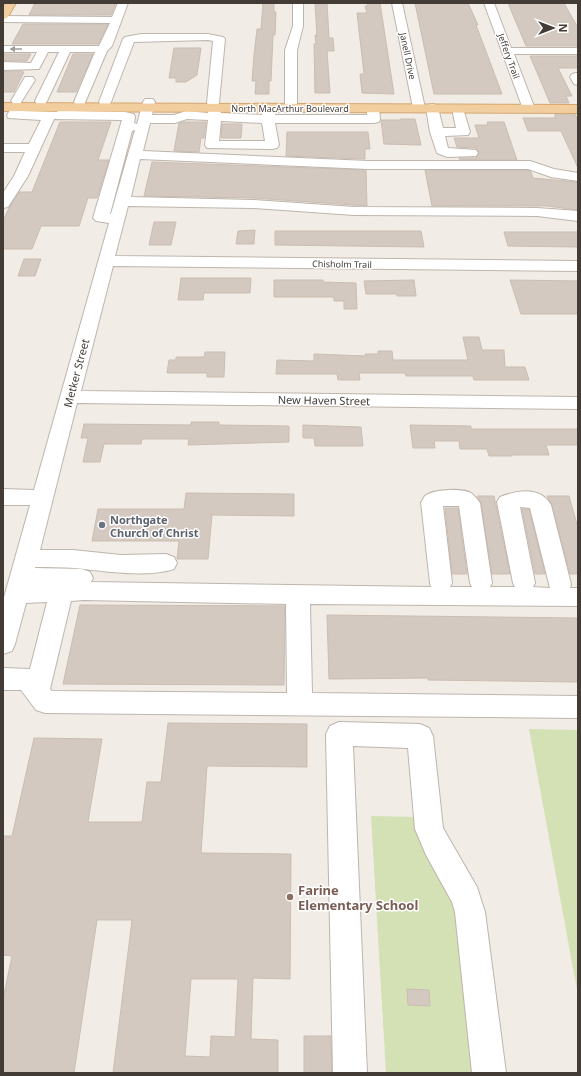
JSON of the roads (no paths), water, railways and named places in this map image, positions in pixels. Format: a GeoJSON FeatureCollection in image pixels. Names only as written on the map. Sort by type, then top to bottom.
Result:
{"type":"FeatureCollection","features":[{"type":"Feature","properties":{"kind":"main road"},"geometry":{"type":"LineString","coordinates":[[3,16],[11,3]]}},
{"type":"Feature","properties":{"kind":"main road","name":"North MacArthur Boulevard"},"geometry":{"type":"LineString","coordinates":[[3,101],[11,109],[41,101],[126,102],[142,119]]}},
{"type":"Feature","properties":{"kind":"main road"},"geometry":{"type":"LineString","coordinates":[[59,113],[70,106],[126,102]]}},
{"type":"Feature","properties":{"kind":"main road","name":"North MacArthur Boulevard"},"geometry":{"type":"LineString","coordinates":[[269,114],[291,106],[373,108],[423,106],[458,108],[578,103]]}},
{"type":"Feature","properties":{"kind":"main road","name":"North MacArthur Boulevard"},"geometry":{"type":"LineString","coordinates":[[59,113],[142,119],[214,109],[291,106],[527,106],[578,109]]}},
{"type":"Feature","properties":{"kind":"street"},"geometry":{"type":"LineString","coordinates":[[80,102],[102,49],[106,46],[123,3]]}},
{"type":"Feature","properties":{"kind":"street"},"geometry":{"type":"LineString","coordinates":[[291,106],[292,50],[294,36],[298,26],[298,3]]}},
{"type":"Feature","properties":{"kind":"street","name":"Janell Drive"},"geometry":{"type":"LineString","coordinates":[[397,3],[423,106],[437,132],[442,150],[447,153],[503,152]]}},
{"type":"Feature","properties":{"kind":"street","name":"Jeffery Trail"},"geometry":{"type":"LineString","coordinates":[[489,3],[527,106]]}},
{"type":"Feature","properties":{"kind":"street"},"geometry":{"type":"LineString","coordinates":[[3,19],[116,20]]}},
{"type":"Feature","properties":{"kind":"street"},"geometry":{"type":"LineString","coordinates":[[105,102],[129,39],[141,37],[201,37],[219,39],[212,145],[272,145],[269,114]]}},
{"type":"Feature","properties":{"kind":"street"},"geometry":{"type":"LineString","coordinates":[[3,49],[102,49]]}},
{"type":"Feature","properties":{"kind":"street"},"geometry":{"type":"LineString","coordinates":[[3,66],[35,67],[44,49]]}},
{"type":"Feature","properties":{"kind":"street"},"geometry":{"type":"LineString","coordinates":[[41,101],[66,49]]}},
{"type":"Feature","properties":{"kind":"street"},"geometry":{"type":"LineString","coordinates":[[507,51],[578,51]]}},
{"type":"Feature","properties":{"kind":"street"},"geometry":{"type":"LineString","coordinates":[[578,77],[576,77],[578,81]]}},
{"type":"Feature","properties":{"kind":"street"},"geometry":{"type":"LineString","coordinates":[[29,80],[11,109],[125,116],[142,119],[174,130],[175,119],[214,109],[269,114],[374,119],[373,108]]}},
{"type":"Feature","properties":{"kind":"street"},"geometry":{"type":"LineString","coordinates":[[437,132],[462,132],[458,108]]}},
{"type":"Feature","properties":{"kind":"street"},"geometry":{"type":"LineString","coordinates":[[3,204],[19,180],[35,148],[59,113]]}},
{"type":"Feature","properties":{"kind":"street"},"geometry":{"type":"LineString","coordinates":[[142,119],[101,218],[120,210],[253,204],[354,211],[537,212],[578,216]]}},
{"type":"Feature","properties":{"kind":"street","name":"Metker Street"},"geometry":{"type":"LineString","coordinates":[[3,644],[135,155],[142,119]]}},
{"type":"Feature","properties":{"kind":"street"},"geometry":{"type":"LineString","coordinates":[[3,148],[35,148]]}},
{"type":"Feature","properties":{"kind":"street"},"geometry":{"type":"LineString","coordinates":[[135,155],[368,165],[530,165],[551,173],[578,177]]}},
{"type":"Feature","properties":{"kind":"street","name":"Chisholm Trail"},"geometry":{"type":"LineString","coordinates":[[106,261],[578,266]]}},
{"type":"Feature","properties":{"kind":"street","name":"New Haven Street"},"geometry":{"type":"LineString","coordinates":[[70,397],[578,402]]}},
{"type":"Feature","properties":{"kind":"street"},"geometry":{"type":"LineString","coordinates":[[3,497],[43,498]]}},
{"type":"Feature","properties":{"kind":"street"},"geometry":{"type":"LineString","coordinates":[[441,583],[432,502],[436,499],[463,498],[468,503],[481,583]]}},
{"type":"Feature","properties":{"kind":"street"},"geometry":{"type":"LineString","coordinates":[[21,576],[569,584],[540,504],[535,500],[516,499],[508,502],[524,583]]}},
{"type":"Feature","properties":{"kind":"street"},"geometry":{"type":"LineString","coordinates":[[21,576],[73,559],[121,564],[166,563]]}},
{"type":"Feature","properties":{"kind":"street"},"geometry":{"type":"LineString","coordinates":[[21,576],[61,592],[84,591],[298,595],[578,597]]}},
{"type":"Feature","properties":{"kind":"street"},"geometry":{"type":"LineString","coordinates":[[37,692],[61,592]]}},
{"type":"Feature","properties":{"kind":"street"},"geometry":{"type":"LineString","coordinates":[[298,595],[300,704]]}},
{"type":"Feature","properties":{"kind":"street"},"geometry":{"type":"LineString","coordinates":[[3,679],[28,679],[45,702],[578,707]]}},
{"type":"Feature","properties":{"kind":"street"},"geometry":{"type":"LineString","coordinates":[[350,1073],[339,734],[420,736],[429,829],[436,845],[466,898],[470,912],[489,1073]]}},
{"type":"Feature","properties":{"kind":"place","name":"Northgate Church of Christ"},"geometry":{"type":"Point","coordinates":[102,525]}},
{"type":"Feature","properties":{"kind":"place","name":"Farine Elementary School"},"geometry":{"type":"Point","coordinates":[290,897]}}]}
